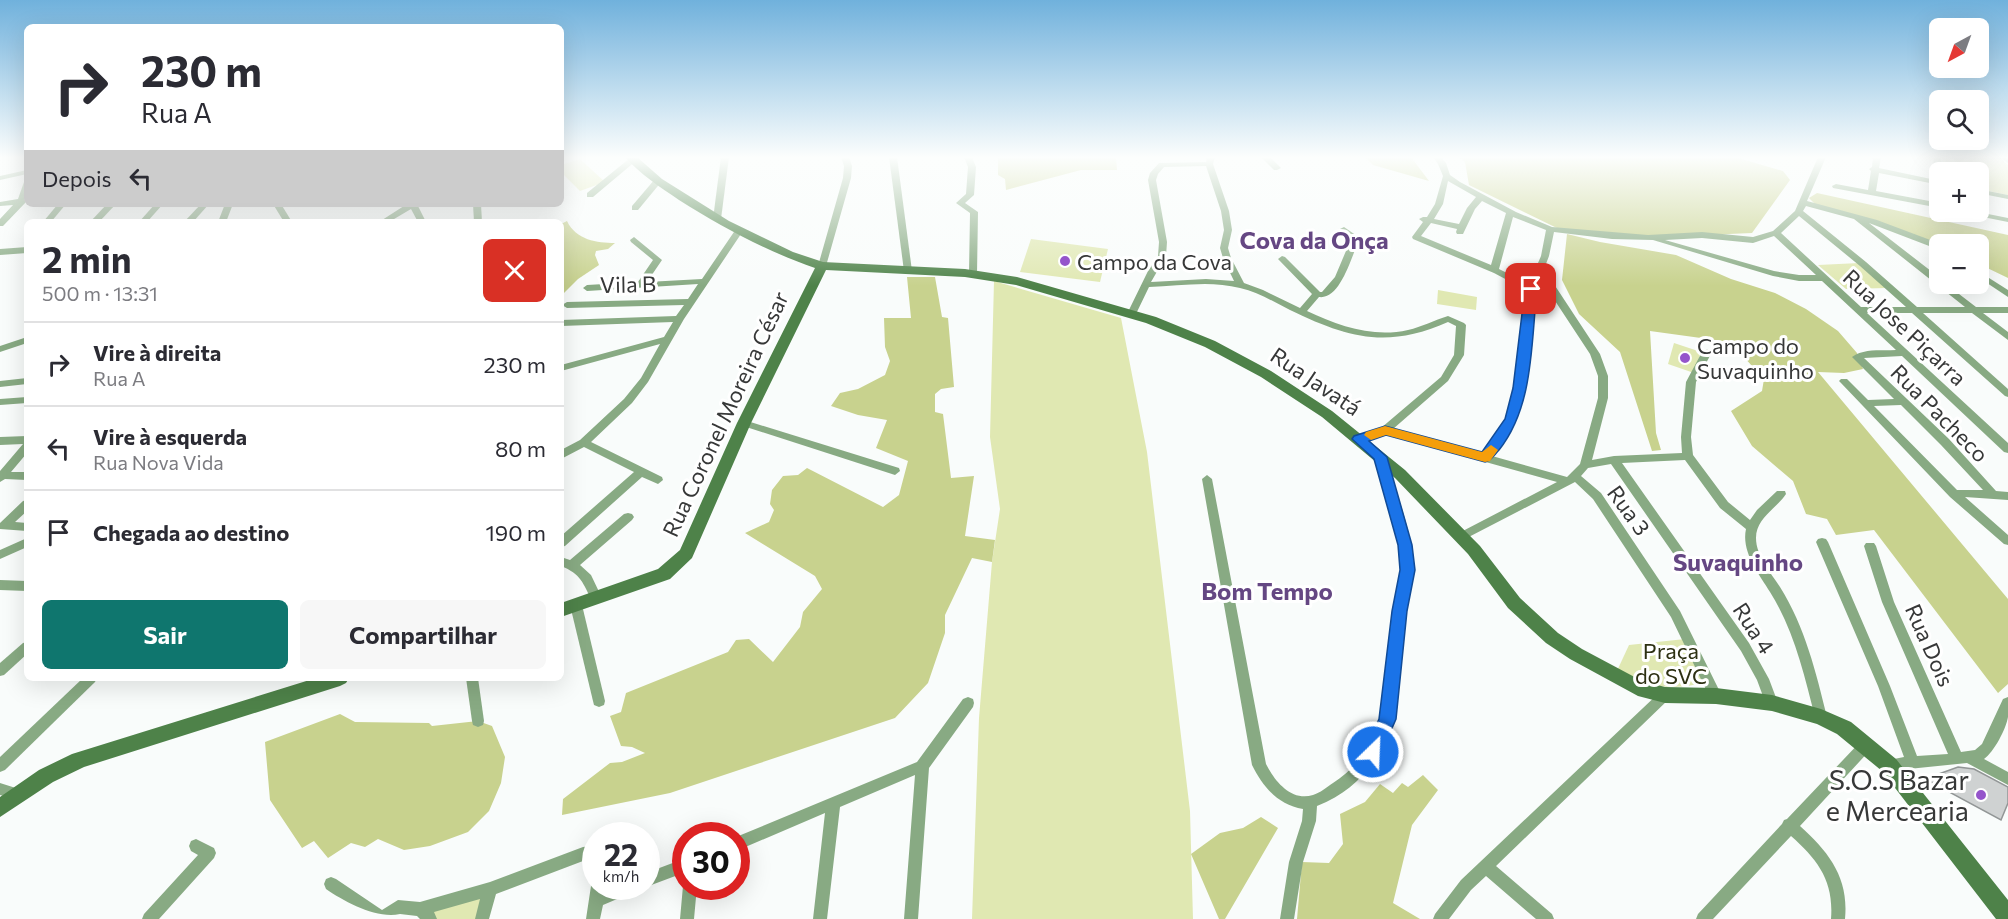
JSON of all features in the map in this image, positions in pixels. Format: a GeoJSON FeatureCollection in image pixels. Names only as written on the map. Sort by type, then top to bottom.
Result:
{"type":"FeatureCollection","features":[{"type":"Feature","properties":{"kind":"street"},"geometry":{"type":"LineString","coordinates":[[635,207],[641,200]]}},
{"type":"Feature","properties":{"kind":"street","name":"Rua Javatá"},"geometry":{"type":"LineString","coordinates":[[687,200],[739,231],[789,255],[822,266],[973,274],[1017,281],[1132,314],[1181,331],[1247,364],[1327,414],[1359,439],[1400,474],[1461,537],[1487,565],[1514,603],[1552,638],[1617,678],[1638,688],[1665,695],[1716,696],[1772,703],[1821,717],[1844,728],[1867,744],[1889,765],[2008,917]]}},
{"type":"Feature","properties":{"kind":"street"},"geometry":{"type":"LineString","coordinates":[[717,219],[720,200]]}},
{"type":"Feature","properties":{"kind":"street"},"geometry":{"type":"LineString","coordinates":[[822,266],[841,200]]}},
{"type":"Feature","properties":{"kind":"street"},"geometry":{"type":"LineString","coordinates":[[899,200],[908,271]]}},
{"type":"Feature","properties":{"kind":"street"},"geometry":{"type":"LineString","coordinates":[[964,200],[960,203],[974,212],[973,274]]}},
{"type":"Feature","properties":{"kind":"street"},"geometry":{"type":"LineString","coordinates":[[1132,314],[1162,256],[1163,242],[1156,200]]}},
{"type":"Feature","properties":{"kind":"street"},"geometry":{"type":"LineString","coordinates":[[1222,200],[1228,230],[1224,248],[1241,285]]}},
{"type":"Feature","properties":{"kind":"street"},"geometry":{"type":"LineString","coordinates":[[1440,200],[1437,207],[1425,219],[1416,237],[1494,270],[1531,289]]}},
{"type":"Feature","properties":{"kind":"street"},"geometry":{"type":"LineString","coordinates":[[1425,219],[1460,230],[1471,208],[1478,200]]}},
{"type":"Feature","properties":{"kind":"street"},"geometry":{"type":"LineString","coordinates":[[1487,200],[1550,229],[1648,238],[1702,235],[1753,240],[1776,233],[1802,208],[1805,200]]}},
{"type":"Feature","properties":{"kind":"street"},"geometry":{"type":"LineString","coordinates":[[1912,200],[1929,204]]}},
{"type":"Feature","properties":{"kind":"street"},"geometry":{"type":"LineString","coordinates":[[0,204],[24,201]]}},
{"type":"Feature","properties":{"kind":"street"},"geometry":{"type":"LineString","coordinates":[[0,224],[24,201]]}},
{"type":"Feature","properties":{"kind":"street"},"geometry":{"type":"LineString","coordinates":[[49,219],[59,207]]}},
{"type":"Feature","properties":{"kind":"street"},"geometry":{"type":"LineString","coordinates":[[97,219],[109,207]]}},
{"type":"Feature","properties":{"kind":"street"},"geometry":{"type":"LineString","coordinates":[[146,219],[156,207]]}},
{"type":"Feature","properties":{"kind":"street"},"geometry":{"type":"LineString","coordinates":[[191,219],[202,207]]}},
{"type":"Feature","properties":{"kind":"street"},"geometry":{"type":"LineString","coordinates":[[388,219],[408,207]]}},
{"type":"Feature","properties":{"kind":"street"},"geometry":{"type":"LineString","coordinates":[[1802,208],[1855,216],[1929,244]]}},
{"type":"Feature","properties":{"kind":"street"},"geometry":{"type":"LineString","coordinates":[[1802,208],[2008,394]]}},
{"type":"Feature","properties":{"kind":"street"},"geometry":{"type":"LineString","coordinates":[[1494,270],[1510,212]]}},
{"type":"Feature","properties":{"kind":"street"},"geometry":{"type":"LineString","coordinates":[[1855,216],[2008,337]]}},
{"type":"Feature","properties":{"kind":"street"},"geometry":{"type":"LineString","coordinates":[[1989,216],[2008,220]]}},
{"type":"Feature","properties":{"kind":"street"},"geometry":{"type":"LineString","coordinates":[[1282,259],[1317,294],[1324,295],[1335,288],[1356,238],[1344,229]]}},
{"type":"Feature","properties":{"kind":"street"},"geometry":{"type":"LineString","coordinates":[[1485,457],[1503,435],[1512,419],[1519,388],[1531,289],[1545,256],[1550,229]]}},
{"type":"Feature","properties":{"kind":"street"},"geometry":{"type":"LineString","coordinates":[[564,453],[584,443],[628,401],[645,380],[679,319],[739,231]]}},
{"type":"Feature","properties":{"kind":"street","name":"Rua Jose Piçarra"},"geometry":{"type":"LineString","coordinates":[[1776,233],[2008,448]]}},
{"type":"Feature","properties":{"kind":"street"},"geometry":{"type":"LineString","coordinates":[[1648,238],[1773,273],[1799,278],[1823,278]]}},
{"type":"Feature","properties":{"kind":"street"},"geometry":{"type":"LineString","coordinates":[[634,240],[658,260],[641,284]]}},
{"type":"Feature","properties":{"kind":"street"},"geometry":{"type":"LineString","coordinates":[[0,252],[22,250]]}},
{"type":"Feature","properties":{"kind":"street","name":"Rua Coronel Moreira César"},"geometry":{"type":"LineString","coordinates":[[568,608],[664,574],[686,555],[744,423],[822,266]]}},
{"type":"Feature","properties":{"kind":"street"},"geometry":{"type":"LineString","coordinates":[[1461,537],[1572,478],[1585,465],[1603,398],[1603,376],[1595,354],[1539,268]]}},
{"type":"Feature","properties":{"kind":"street"},"geometry":{"type":"LineString","coordinates":[[587,288],[706,281]]}},
{"type":"Feature","properties":{"kind":"street"},"geometry":{"type":"LineString","coordinates":[[1989,281],[2008,294]]}},
{"type":"Feature","properties":{"kind":"street"},"geometry":{"type":"LineString","coordinates":[[1145,285],[1221,282],[1241,285],[1343,328],[1382,337],[1415,333],[1448,319],[1461,325],[1459,355],[1444,379],[1385,430],[1359,439]]}},
{"type":"Feature","properties":{"kind":"street"},"geometry":{"type":"LineString","coordinates":[[1302,312],[1317,294]]}},
{"type":"Feature","properties":{"kind":"street","name":"Vila B"},"geometry":{"type":"LineString","coordinates":[[567,305],[691,302]]}},
{"type":"Feature","properties":{"kind":"street"},"geometry":{"type":"LineString","coordinates":[[1859,310],[2008,310]]}},
{"type":"Feature","properties":{"kind":"street"},"geometry":{"type":"LineString","coordinates":[[564,323],[679,319]]}},
{"type":"Feature","properties":{"kind":"street"},"geometry":{"type":"LineString","coordinates":[[564,367],[668,339]]}},
{"type":"Feature","properties":{"kind":"street"},"geometry":{"type":"LineString","coordinates":[[0,349],[24,341]]}},
{"type":"Feature","properties":{"kind":"street"},"geometry":{"type":"LineString","coordinates":[[1707,352],[1691,382],[1686,436],[1688,456],[1724,505],[1752,528]]}},
{"type":"Feature","properties":{"kind":"street","name":"Rua Pacheco"},"geometry":{"type":"LineString","coordinates":[[1903,353],[1857,357],[1992,493]]}},
{"type":"Feature","properties":{"kind":"street"},"geometry":{"type":"LineString","coordinates":[[0,384],[24,381]]}},
{"type":"Feature","properties":{"kind":"street"},"geometry":{"type":"LineString","coordinates":[[1844,381],[1954,494],[2008,541]]}},
{"type":"Feature","properties":{"kind":"street"},"geometry":{"type":"LineString","coordinates":[[0,402],[24,400]]}},
{"type":"Feature","properties":{"kind":"street"},"geometry":{"type":"LineString","coordinates":[[1865,403],[1902,402]]}},
{"type":"Feature","properties":{"kind":"street"},"geometry":{"type":"LineString","coordinates":[[744,423],[895,471]]}},
{"type":"Feature","properties":{"kind":"street"},"geometry":{"type":"LineString","coordinates":[[1385,430],[1572,478]]}},
{"type":"Feature","properties":{"kind":"street"},"geometry":{"type":"LineString","coordinates":[[0,441],[24,440]]}},
{"type":"Feature","properties":{"kind":"street"},"geometry":{"type":"LineString","coordinates":[[584,443],[658,480]]}},
{"type":"Feature","properties":{"kind":"street"},"geometry":{"type":"LineString","coordinates":[[1,477],[24,450]]}},
{"type":"Feature","properties":{"kind":"street"},"geometry":{"type":"LineString","coordinates":[[1585,465],[1614,460],[1688,456]]}},
{"type":"Feature","properties":{"kind":"street"},"geometry":{"type":"LineString","coordinates":[[1207,479],[1259,765],[1265,778],[1275,790],[1297,801],[1310,802],[1337,788],[1363,766],[1373,752],[1387,719],[1407,570],[1405,545],[1380,457]]}},
{"type":"Feature","properties":{"kind":"street","name":"Rua 4"},"geometry":{"type":"LineString","coordinates":[[1614,460],[1744,647],[1763,679],[1772,703]]}},
{"type":"Feature","properties":{"kind":"street"},"geometry":{"type":"LineString","coordinates":[[564,540],[640,473]]}},
{"type":"Feature","properties":{"kind":"street"},"geometry":{"type":"LineString","coordinates":[[1,477],[24,476]]}},
{"type":"Feature","properties":{"kind":"street","name":"Rua 3"},"geometry":{"type":"LineString","coordinates":[[1572,478],[1597,496],[1676,614],[1716,696]]}},
{"type":"Feature","properties":{"kind":"street"},"geometry":{"type":"LineString","coordinates":[[1954,494],[1992,493],[2008,496]]}},
{"type":"Feature","properties":{"kind":"street"},"geometry":{"type":"LineString","coordinates":[[1781,494],[1766,507],[1752,528],[1751,548],[1785,607],[1800,639],[1821,717]]}},
{"type":"Feature","properties":{"kind":"street"},"geometry":{"type":"LineString","coordinates":[[3,526],[24,507]]}},
{"type":"Feature","properties":{"kind":"street"},"geometry":{"type":"LineString","coordinates":[[596,598],[586,575],[566,563],[628,517]]}},
{"type":"Feature","properties":{"kind":"street"},"geometry":{"type":"LineString","coordinates":[[3,526],[24,527]]}},
{"type":"Feature","properties":{"kind":"street"},"geometry":{"type":"LineString","coordinates":[[1822,542],[1884,687],[1912,761]]}},
{"type":"Feature","properties":{"kind":"street"},"geometry":{"type":"LineString","coordinates":[[0,555],[24,543]]}},
{"type":"Feature","properties":{"kind":"street","name":"Rua Dois"},"geometry":{"type":"LineString","coordinates":[[1870,546],[1888,602],[1957,759]]}},
{"type":"Feature","properties":{"kind":"street"},"geometry":{"type":"LineString","coordinates":[[0,585],[24,586]]}},
{"type":"Feature","properties":{"kind":"street"},"geometry":{"type":"LineString","coordinates":[[568,608],[598,701]]}},
{"type":"Feature","properties":{"kind":"street"},"geometry":{"type":"LineString","coordinates":[[0,671],[24,650]]}},
{"type":"Feature","properties":{"kind":"street"},"geometry":{"type":"LineString","coordinates":[[0,766],[88,681]]}},
{"type":"Feature","properties":{"kind":"street"},"geometry":{"type":"LineString","coordinates":[[0,808],[9,791],[112,748],[330,681]]}},
{"type":"Feature","properties":{"kind":"street"},"geometry":{"type":"LineString","coordinates":[[472,681],[478,721]]}},
{"type":"Feature","properties":{"kind":"street"},"geometry":{"type":"LineString","coordinates":[[1440,919],[1466,885],[1665,695]]}},
{"type":"Feature","properties":{"kind":"street"},"geometry":{"type":"LineString","coordinates":[[750,838],[922,766],[968,703]]}},
{"type":"Feature","properties":{"kind":"street"},"geometry":{"type":"LineString","coordinates":[[1972,759],[1983,752],[1989,744],[2008,703]]}},
{"type":"Feature","properties":{"kind":"street"},"geometry":{"type":"LineString","coordinates":[[1703,919],[1867,744]]}},
{"type":"Feature","properties":{"kind":"street"},"geometry":{"type":"LineString","coordinates":[[1889,765],[1912,761],[1972,759],[2008,779]]}},
{"type":"Feature","properties":{"kind":"street"},"geometry":{"type":"LineString","coordinates":[[911,919],[922,766]]}},
{"type":"Feature","properties":{"kind":"street"},"geometry":{"type":"LineString","coordinates":[[1287,919],[1296,862],[1309,821],[1310,802]]}},
{"type":"Feature","properties":{"kind":"street"},"geometry":{"type":"LineString","coordinates":[[820,919],[833,804]]}},
{"type":"Feature","properties":{"kind":"street"},"geometry":{"type":"LineString","coordinates":[[1789,825],[1814,847],[1835,878],[1839,895],[1838,919]]}},
{"type":"Feature","properties":{"kind":"street"},"geometry":{"type":"LineString","coordinates":[[149,919],[209,853],[196,846]]}},
{"type":"Feature","properties":{"kind":"street"},"geometry":{"type":"LineString","coordinates":[[331,884],[382,919],[398,907],[419,912],[490,889],[582,854]]}},
{"type":"Feature","properties":{"kind":"street"},"geometry":{"type":"LineString","coordinates":[[1487,867],[1547,919]]}},
{"type":"Feature","properties":{"kind":"street"},"geometry":{"type":"LineString","coordinates":[[482,919],[490,889]]}},
{"type":"Feature","properties":{"kind":"street"},"geometry":{"type":"LineString","coordinates":[[592,919],[596,900]]}},
{"type":"Feature","properties":{"kind":"street"},"geometry":{"type":"LineString","coordinates":[[687,919],[689,900]]}},
{"type":"Feature","properties":{"kind":"green space"},"geometry":{"type":"Polygon","coordinates":[[[1499,200],[1776,200],[1752,233],[1659,237],[1561,230],[1499,200]]]}},
{"type":"Feature","properties":{"kind":"green space"},"geometry":{"type":"Polygon","coordinates":[[[1811,200],[1848,200],[1929,218],[1929,222],[1949,222],[2008,235],[2008,278],[1989,269],[1989,234],[1929,234],[1929,241],[1818,207],[1811,200]]]}},
{"type":"Feature","properties":{"kind":"green space"},"geometry":{"type":"Polygon","coordinates":[[[567,221],[576,232],[588,239],[615,243],[608,249],[596,251],[595,255],[599,265],[578,279],[564,293],[564,222],[567,221]]]}},
{"type":"Feature","properties":{"kind":"green space"},"geometry":{"type":"Polygon","coordinates":[[[1567,234],[1676,255],[1731,279],[1775,293],[1806,309],[1838,331],[1857,353],[1863,369],[1844,373],[1818,372],[2008,599],[2008,684],[1998,693],[1874,530],[1836,535],[1827,519],[1806,514],[1793,481],[1752,446],[1731,411],[1762,391],[1764,379],[1730,342],[1650,331],[1656,433],[1661,450],[1652,451],[1620,352],[1579,314],[1562,280],[1567,234]]]}},
{"type":"Feature","properties":{"kind":"green space","name":"Campo da Cova"},"geometry":{"type":"Polygon","coordinates":[[[1031,239],[1108,249],[1100,282],[1020,272],[1031,239]]]}},
{"type":"Feature","properties":{"kind":"green space"},"geometry":{"type":"Polygon","coordinates":[[[1859,263],[1887,288],[1846,289],[1818,265],[1859,263]]]}},
{"type":"Feature","properties":{"kind":"green space"},"geometry":{"type":"Polygon","coordinates":[[[907,277],[935,277],[942,317],[948,318],[954,387],[941,389],[935,394],[935,412],[943,414],[951,478],[974,476],[965,536],[995,540],[992,562],[972,558],[945,615],[945,633],[928,683],[895,718],[670,793],[562,815],[563,799],[610,763],[622,762],[645,753],[632,747],[621,746],[610,716],[621,712],[626,693],[728,652],[736,640],[749,639],[773,662],[800,627],[803,612],[822,589],[815,576],[745,533],[769,522],[774,510],[770,504],[772,490],[783,476],[798,475],[807,468],[883,507],[899,495],[908,461],[876,448],[887,420],[858,415],[831,406],[840,393],[858,389],[885,375],[890,361],[885,347],[884,318],[911,318],[907,277]]]}},
{"type":"Feature","properties":{"kind":"green space"},"geometry":{"type":"Polygon","coordinates":[[[994,281],[1121,318],[1147,452],[1190,811],[1193,919],[972,919],[979,718],[992,562],[1000,509],[990,437],[994,281]]]}},
{"type":"Feature","properties":{"kind":"green space"},"geometry":{"type":"Polygon","coordinates":[[[1438,290],[1477,297],[1476,310],[1437,304],[1438,290]]]}},
{"type":"Feature","properties":{"kind":"green space","name":"Campo do Suvaquinho"},"geometry":{"type":"Polygon","coordinates":[[[1674,343],[1701,352],[1694,373],[1668,364],[1674,343]]]}},
{"type":"Feature","properties":{"kind":"green space","name":"Praça do SVC"},"geometry":{"type":"Polygon","coordinates":[[[1685,639],[1705,681],[1694,685],[1660,686],[1616,673],[1629,645],[1685,639]]]}},
{"type":"Feature","properties":{"kind":"green space"},"geometry":{"type":"Polygon","coordinates":[[[340,714],[355,722],[429,723],[432,726],[478,721],[492,726],[505,757],[501,783],[489,811],[468,832],[430,846],[404,850],[378,839],[365,847],[351,843],[328,858],[314,841],[302,848],[270,800],[265,742],[340,714]]]}},
{"type":"Feature","properties":{"kind":"green space"},"geometry":{"type":"Polygon","coordinates":[[[1423,775],[1438,790],[1412,825],[1393,903],[1420,919],[1297,919],[1302,862],[1329,863],[1343,844],[1340,814],[1365,802],[1380,784],[1393,793],[1402,783],[1408,787],[1423,775]]]}},
{"type":"Feature","properties":{"kind":"green space"},"geometry":{"type":"Polygon","coordinates":[[[1261,817],[1278,828],[1225,919],[1219,919],[1191,854],[1220,833],[1243,828],[1261,817]]]}},
{"type":"Feature","properties":{"kind":"green space"},"geometry":{"type":"Polygon","coordinates":[[[490,889],[482,919],[432,919],[420,909],[490,889]]]}},
{"type":"Feature","properties":{"kind":"building","name":"S.O.S Bazar e Mercearia"},"geometry":{"type":"Polygon","coordinates":[[[1958,767],[1974,769],[2008,787],[2008,803],[2001,820],[1925,779],[1958,767]]]}},
{"type":"Feature","properties":{"kind":"slow traffic"},"geometry":{"type":"LineString","coordinates":[[1371,435],[1385,430],[1485,457],[1491,450]]}},
{"type":"Feature","properties":{"kind":"place","name":"Campo da Cova"},"geometry":{"type":"Point","coordinates":[1065,261]}},
{"type":"Feature","properties":{"kind":"place","name":"Campo do Suvaquinho"},"geometry":{"type":"Point","coordinates":[1685,358]}},
{"type":"Feature","properties":{"kind":"place","name":"S.O.S Bazar e Mercearia"},"geometry":{"type":"Point","coordinates":[1981,795]}},
{"type":"Feature","properties":{"kind":"district","name":"Cova da Onça"},"geometry":{"type":"Point","coordinates":[1314,239]}},
{"type":"Feature","properties":{"kind":"district","name":"Suvaquinho"},"geometry":{"type":"Point","coordinates":[1738,561]}},
{"type":"Feature","properties":{"kind":"district","name":"Bom Tempo"},"geometry":{"type":"Point","coordinates":[1267,590]}},
{"type":"Feature","properties":{"kind":"route"},"geometry":{"type":"LineString","coordinates":[[1373,752],[1387,719],[1407,570],[1405,545],[1380,457],[1359,439],[1385,430],[1485,457],[1503,435],[1512,419],[1519,388],[1531,289]]}}]}
